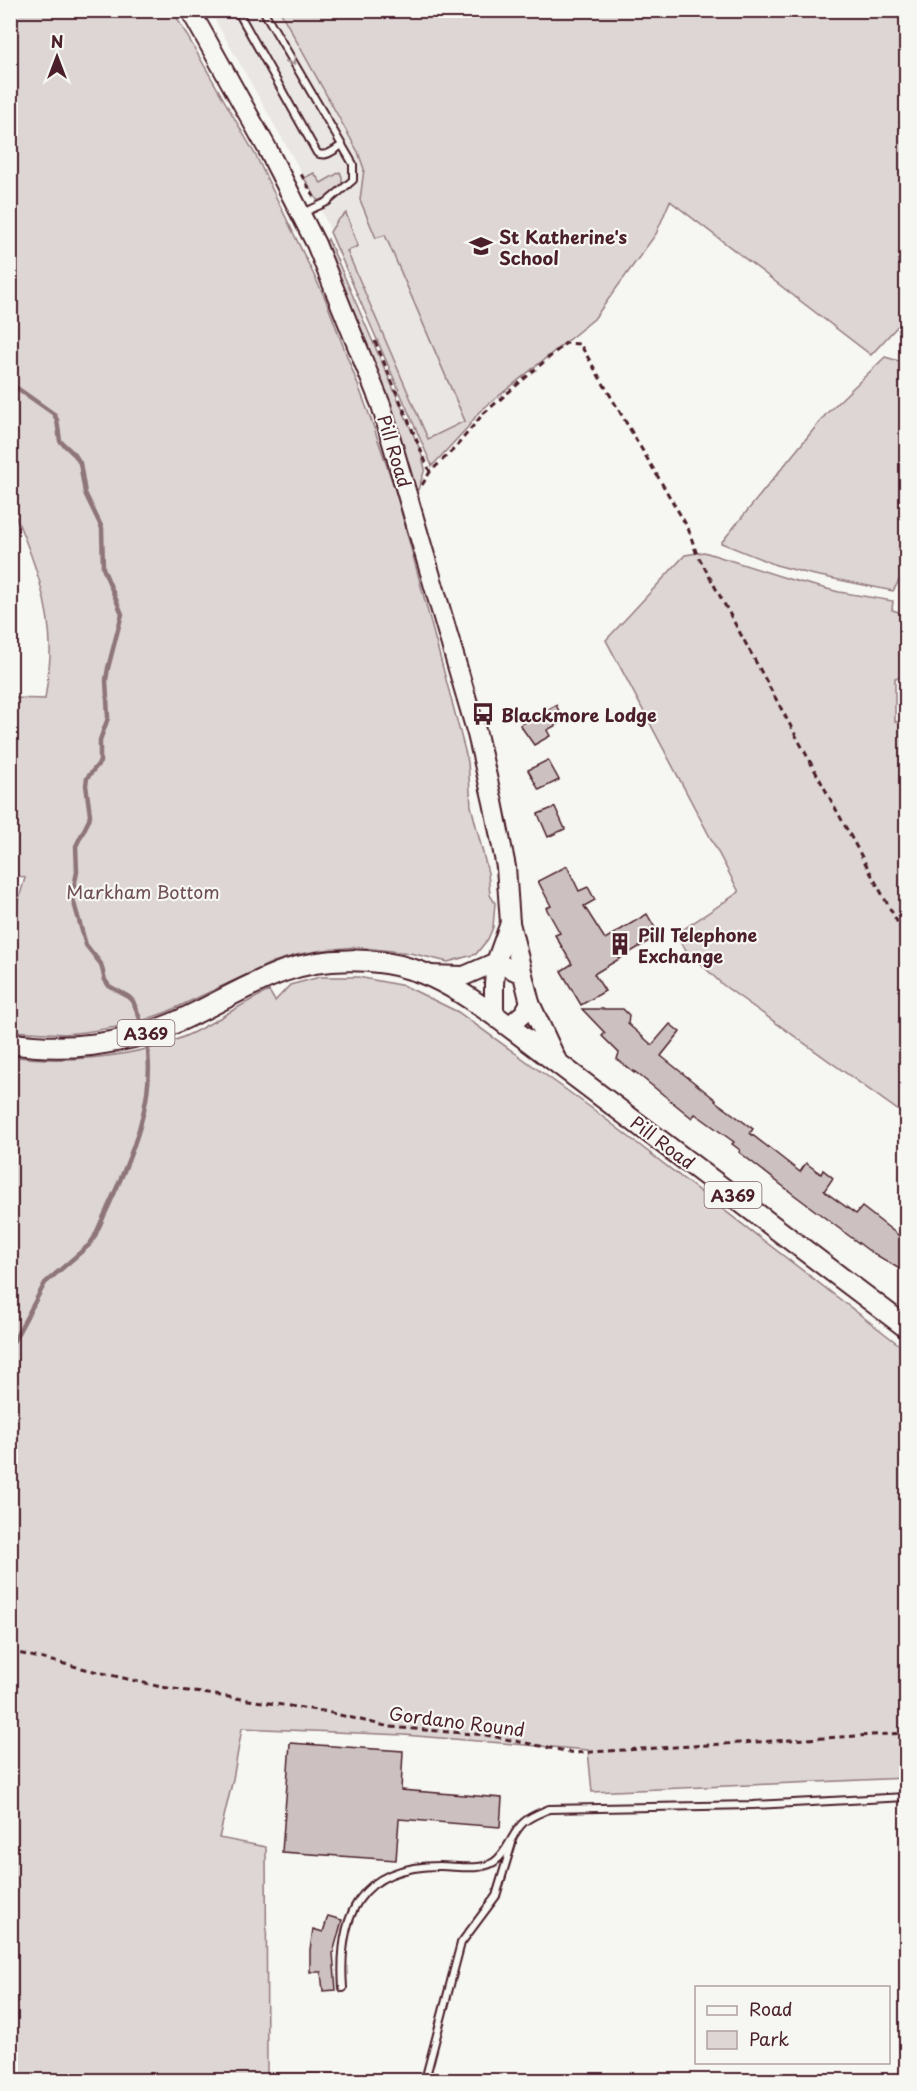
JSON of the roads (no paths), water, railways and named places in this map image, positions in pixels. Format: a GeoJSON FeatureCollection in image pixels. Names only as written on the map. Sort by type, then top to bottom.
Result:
{"type":"FeatureCollection","features":[{"type":"Feature","properties":{"kind":"main road","name":"A369"},"geometry":{"type":"LineString","coordinates":[[14,1044],[87,1046],[133,1037],[172,1024],[263,980],[296,967],[334,962],[380,963],[428,975],[468,997],[558,1063]]}},
{"type":"Feature","properties":{"kind":"main road","name":"Pill Road"},"geometry":{"type":"LineString","coordinates":[[558,1063],[906,1328]]}},
{"type":"Feature","properties":{"kind":"street","name":"Pill Road"},"geometry":{"type":"LineString","coordinates":[[190,10],[267,148],[316,244],[381,405],[477,734],[506,867],[510,923],[522,974],[530,1003],[558,1063]]}},
{"type":"Feature","properties":{"kind":"street","name":"Pill Road"},"geometry":{"type":"LineString","coordinates":[[501,1020],[494,984],[496,962],[510,923]]}},
{"type":"Feature","properties":{"kind":"street"},"geometry":{"type":"LineString","coordinates":[[428,975],[464,976],[496,962],[522,974]]}},
{"type":"Feature","properties":{"kind":"street"},"geometry":{"type":"LineString","coordinates":[[501,1020],[524,1012],[530,1003]]}},
{"type":"Feature","properties":{"kind":"lane"},"geometry":{"type":"LineString","coordinates":[[237,10],[316,153],[326,154],[342,145]]}},
{"type":"Feature","properties":{"kind":"lane"},"geometry":{"type":"LineString","coordinates":[[263,10],[353,164],[353,180],[327,202],[301,214]]}},
{"type":"Feature","properties":{"kind":"lane"},"geometry":{"type":"LineString","coordinates":[[343,1988],[344,1936],[357,1902],[373,1884],[394,1872],[414,1867],[482,1866],[495,1861],[523,1822],[549,1809],[763,1805],[906,1797]]}},
{"type":"Feature","properties":{"kind":"lane"},"geometry":{"type":"LineString","coordinates":[[425,2080],[461,1943],[496,1896],[514,1836]]}},
{"type":"Feature","properties":{"kind":"waterway"},"geometry":{"type":"LineString","coordinates":[[10,383],[54,414],[60,441],[80,463],[85,493],[102,528],[103,568],[122,614],[106,680],[108,718],[100,740],[100,762],[87,778],[90,815],[76,846],[77,872],[72,896],[86,945],[101,964],[109,986],[133,1001],[144,1029]]}},
{"type":"Feature","properties":{"kind":"waterway"},"geometry":{"type":"LineString","coordinates":[[10,1348],[45,1283],[94,1238],[126,1166],[143,1115],[148,1089],[149,1063],[146,1037]]}},
{"type":"Feature","properties":{"kind":"place","name":"St Katherine's School"},"geometry":{"type":"Point","coordinates":[481,246]}},
{"type":"Feature","properties":{"kind":"place","name":"Blackmore Lodge"},"geometry":{"type":"Point","coordinates":[483,714]}},
{"type":"Feature","properties":{"kind":"place","name":"Pill Telephone Exchange"},"geometry":{"type":"Point","coordinates":[620,944]}},
{"type":"Feature","properties":{"kind":"park label","name":"Markham Bottom"},"geometry":{"type":"Point","coordinates":[143,891]}}]}
